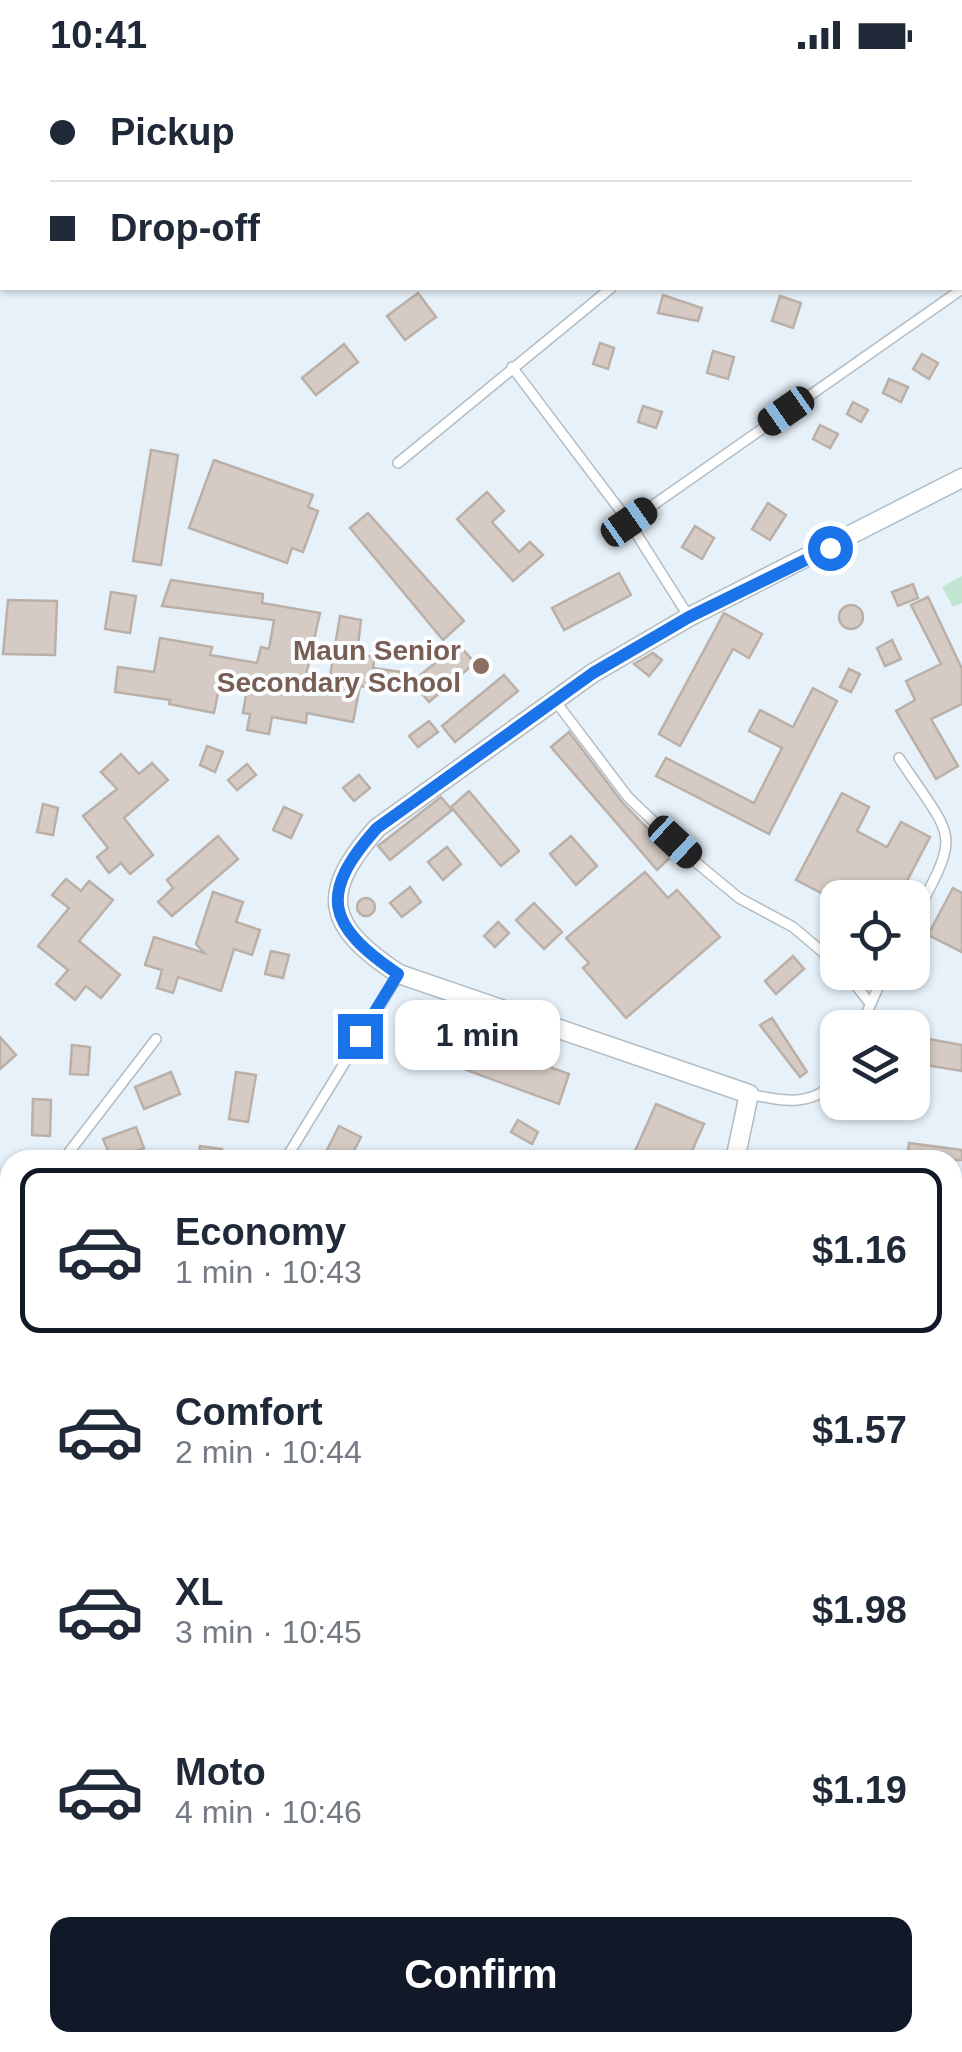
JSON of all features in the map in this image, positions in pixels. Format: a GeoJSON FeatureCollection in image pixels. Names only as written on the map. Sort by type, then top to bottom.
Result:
{"type":"FeatureCollection","features":[{"type":"Feature","properties":{"kind":"street"},"geometry":{"type":"LineString","coordinates":[[737,1150],[749,1094],[398,974],[371,956],[337,910],[337,884],[348,860],[377,828],[593,673],[689,617],[962,478]]}},
{"type":"Feature","properties":{"kind":"lane"},"geometry":{"type":"LineString","coordinates":[[398,464],[607,290]]}},
{"type":"Feature","properties":{"kind":"lane"},"geometry":{"type":"LineString","coordinates":[[629,522],[961,290]]}},
{"type":"Feature","properties":{"kind":"lane"},"geometry":{"type":"LineString","coordinates":[[512,366],[629,522],[689,617]]}},
{"type":"Feature","properties":{"kind":"lane"},"geometry":{"type":"LineString","coordinates":[[556,702],[628,798],[698,864],[738,898],[793,927],[820,949]]}},
{"type":"Feature","properties":{"kind":"lane"},"geometry":{"type":"LineString","coordinates":[[899,758],[948,835],[948,855],[930,888]]}},
{"type":"Feature","properties":{"kind":"lane"},"geometry":{"type":"LineString","coordinates":[[290,1150],[398,974]]}},
{"type":"Feature","properties":{"kind":"lane"},"geometry":{"type":"LineString","coordinates":[[859,990],[869,1002]]}},
{"type":"Feature","properties":{"kind":"lane"},"geometry":{"type":"LineString","coordinates":[[866,1010],[875,990]]}},
{"type":"Feature","properties":{"kind":"lane"},"geometry":{"type":"LineString","coordinates":[[72,1150],[156,1039]]}},
{"type":"Feature","properties":{"kind":"lane"},"geometry":{"type":"LineString","coordinates":[[749,1094],[789,1102],[820,1095]]}},
{"type":"Feature","properties":{"kind":"green space"},"geometry":{"type":"Polygon","coordinates":[[[962,576],[962,603],[953,607],[942,587],[962,576]]]}},
{"type":"Feature","properties":{"kind":"building"},"geometry":{"type":"Polygon","coordinates":[[[418,293],[436,317],[405,340],[387,316],[418,293]]]}},
{"type":"Feature","properties":{"kind":"building"},"geometry":{"type":"Polygon","coordinates":[[[663,295],[702,308],[698,321],[658,313],[663,295]]]}},
{"type":"Feature","properties":{"kind":"building"},"geometry":{"type":"Polygon","coordinates":[[[780,296],[801,303],[793,328],[772,321],[780,296]]]}},
{"type":"Feature","properties":{"kind":"building"},"geometry":{"type":"Polygon","coordinates":[[[600,343],[614,348],[608,369],[593,364],[600,343]]]}},
{"type":"Feature","properties":{"kind":"building"},"geometry":{"type":"Polygon","coordinates":[[[344,344],[358,362],[316,395],[302,378],[344,344]]]}},
{"type":"Feature","properties":{"kind":"building"},"geometry":{"type":"Polygon","coordinates":[[[713,351],[734,357],[728,379],[707,373],[713,351]]]}},
{"type":"Feature","properties":{"kind":"building"},"geometry":{"type":"Polygon","coordinates":[[[922,354],[938,363],[929,379],[913,369],[922,354]]]}},
{"type":"Feature","properties":{"kind":"building"},"geometry":{"type":"Polygon","coordinates":[[[889,379],[908,387],[901,402],[883,393],[889,379]]]}},
{"type":"Feature","properties":{"kind":"building"},"geometry":{"type":"Polygon","coordinates":[[[853,402],[868,410],[861,422],[847,414],[853,402]]]}},
{"type":"Feature","properties":{"kind":"building"},"geometry":{"type":"Polygon","coordinates":[[[643,406],[662,412],[656,428],[638,422],[643,406]]]}},
{"type":"Feature","properties":{"kind":"building"},"geometry":{"type":"Polygon","coordinates":[[[820,425],[838,434],[830,448],[813,439],[820,425]]]}},
{"type":"Feature","properties":{"kind":"building"},"geometry":{"type":"Polygon","coordinates":[[[151,450],[178,455],[161,565],[133,561],[151,450]]]}},
{"type":"Feature","properties":{"kind":"building"},"geometry":{"type":"Polygon","coordinates":[[[214,460],[313,495],[308,507],[318,511],[303,552],[292,548],[287,563],[189,528],[214,460]]]}},
{"type":"Feature","properties":{"kind":"building"},"geometry":{"type":"Polygon","coordinates":[[[487,492],[504,511],[492,522],[519,552],[530,542],[543,555],[513,581],[457,519],[487,492]]]}},
{"type":"Feature","properties":{"kind":"building"},"geometry":{"type":"Polygon","coordinates":[[[768,503],[786,515],[770,540],[752,529],[768,503]]]}},
{"type":"Feature","properties":{"kind":"building"},"geometry":{"type":"Polygon","coordinates":[[[368,513],[464,621],[443,640],[350,528],[368,513]]]}},
{"type":"Feature","properties":{"kind":"building"},"geometry":{"type":"Polygon","coordinates":[[[695,526],[714,538],[702,559],[682,547],[695,526]]]}},
{"type":"Feature","properties":{"kind":"building"},"geometry":{"type":"Polygon","coordinates":[[[619,573],[631,595],[564,630],[552,608],[619,573]]]}},
{"type":"Feature","properties":{"kind":"building"},"geometry":{"type":"Polygon","coordinates":[[[171,580],[263,594],[262,603],[320,613],[303,689],[327,694],[340,616],[361,620],[357,654],[375,657],[373,668],[402,672],[399,692],[360,686],[353,722],[307,713],[306,723],[272,717],[269,734],[247,730],[250,714],[243,713],[249,678],[222,673],[214,713],[169,704],[170,700],[115,692],[118,667],[154,672],[160,638],[212,647],[210,655],[257,663],[261,647],[269,649],[274,620],[162,606],[171,580]]]}},
{"type":"Feature","properties":{"kind":"building"},"geometry":{"type":"Polygon","coordinates":[[[913,584],[918,598],[898,606],[892,592],[913,584]]]}},
{"type":"Feature","properties":{"kind":"building"},"geometry":{"type":"Polygon","coordinates":[[[111,592],[136,596],[130,633],[105,629],[111,592]]]}},
{"type":"Feature","properties":{"kind":"building"},"geometry":{"type":"Polygon","coordinates":[[[928,597],[962,669],[962,704],[931,719],[958,766],[936,779],[896,711],[915,700],[906,681],[941,664],[911,605],[928,597]]]}},
{"type":"Feature","properties":{"kind":"building"},"geometry":{"type":"Polygon","coordinates":[[[8,600],[57,601],[55,655],[3,654],[8,600]]]}},
{"type":"Feature","properties":{"kind":"building"},"geometry":{"type":"Polygon","coordinates":[[[851,605],[860,608],[860,626],[851,629],[842,626],[839,617],[842,608],[851,605]]]}},
{"type":"Feature","properties":{"kind":"building"},"geometry":{"type":"Polygon","coordinates":[[[724,613],[762,634],[749,658],[733,649],[680,746],[659,734],[724,613]]]}},
{"type":"Feature","properties":{"kind":"building"},"geometry":{"type":"Polygon","coordinates":[[[892,640],[901,659],[885,666],[877,648],[892,640]]]}},
{"type":"Feature","properties":{"kind":"building"},"geometry":{"type":"Polygon","coordinates":[[[458,644],[475,663],[429,702],[412,682],[458,644]]]}},
{"type":"Feature","properties":{"kind":"building"},"geometry":{"type":"Polygon","coordinates":[[[653,653],[662,660],[649,676],[634,664],[653,653]]]}},
{"type":"Feature","properties":{"kind":"building"},"geometry":{"type":"Polygon","coordinates":[[[849,669],[860,674],[851,692],[840,687],[849,669]]]}},
{"type":"Feature","properties":{"kind":"building"},"geometry":{"type":"Polygon","coordinates":[[[504,675],[518,691],[455,742],[442,726],[504,675]]]}},
{"type":"Feature","properties":{"kind":"building"},"geometry":{"type":"Polygon","coordinates":[[[813,688],[837,701],[769,834],[656,776],[666,758],[754,803],[782,748],[749,731],[760,710],[793,727],[813,688]]]}},
{"type":"Feature","properties":{"kind":"building"},"geometry":{"type":"Polygon","coordinates":[[[429,721],[438,732],[418,747],[409,736],[429,721]]]}},
{"type":"Feature","properties":{"kind":"building"},"geometry":{"type":"Polygon","coordinates":[[[569,732],[622,802],[673,855],[657,870],[551,747],[569,732]]]}},
{"type":"Feature","properties":{"kind":"building"},"geometry":{"type":"Polygon","coordinates":[[[207,746],[223,752],[215,772],[200,765],[207,746]]]}},
{"type":"Feature","properties":{"kind":"building"},"geometry":{"type":"Polygon","coordinates":[[[121,754],[139,774],[152,763],[168,780],[124,818],[153,855],[130,874],[121,863],[109,873],[97,857],[108,848],[83,816],[117,789],[101,772],[121,754]]]}},
{"type":"Feature","properties":{"kind":"building"},"geometry":{"type":"Polygon","coordinates":[[[247,764],[256,775],[237,790],[228,780],[247,764]]]}},
{"type":"Feature","properties":{"kind":"building"},"geometry":{"type":"Polygon","coordinates":[[[359,775],[370,788],[354,801],[343,788],[359,775]]]}},
{"type":"Feature","properties":{"kind":"building"},"geometry":{"type":"Polygon","coordinates":[[[469,791],[519,851],[501,866],[451,807],[469,791]]]}},
{"type":"Feature","properties":{"kind":"building"},"geometry":{"type":"Polygon","coordinates":[[[842,793],[869,807],[857,831],[887,847],[901,822],[930,837],[907,880],[820,880],[820,892],[796,880],[842,793]]]}},
{"type":"Feature","properties":{"kind":"building"},"geometry":{"type":"Polygon","coordinates":[[[441,797],[452,810],[390,860],[378,846],[441,797]]]}},
{"type":"Feature","properties":{"kind":"building"},"geometry":{"type":"Polygon","coordinates":[[[43,804],[58,808],[53,835],[37,832],[43,804]]]}},
{"type":"Feature","properties":{"kind":"building"},"geometry":{"type":"Polygon","coordinates":[[[284,807],[302,815],[291,838],[273,830],[284,807]]]}},
{"type":"Feature","properties":{"kind":"building"},"geometry":{"type":"Polygon","coordinates":[[[218,836],[238,859],[172,916],[158,902],[173,888],[167,880],[218,836]]]}},
{"type":"Feature","properties":{"kind":"building"},"geometry":{"type":"Polygon","coordinates":[[[571,836],[597,866],[576,885],[550,854],[571,836]]]}},
{"type":"Feature","properties":{"kind":"building"},"geometry":{"type":"Polygon","coordinates":[[[447,847],[461,864],[443,880],[428,862],[447,847]]]}},
{"type":"Feature","properties":{"kind":"building"},"geometry":{"type":"Polygon","coordinates":[[[645,872],[668,898],[677,890],[720,937],[626,1018],[583,968],[589,963],[566,938],[645,872]]]}},
{"type":"Feature","properties":{"kind":"building"},"geometry":{"type":"Polygon","coordinates":[[[66,879],[81,891],[89,881],[113,900],[79,941],[120,975],[101,998],[86,986],[75,1000],[56,984],[68,970],[38,946],[69,908],[52,895],[66,879]]]}},
{"type":"Feature","properties":{"kind":"building"},"geometry":{"type":"Polygon","coordinates":[[[410,887],[421,902],[402,917],[390,903],[410,887]]]}},
{"type":"Feature","properties":{"kind":"building"},"geometry":{"type":"Polygon","coordinates":[[[953,888],[962,893],[962,952],[930,936],[953,888]]]}},
{"type":"Feature","properties":{"kind":"building"},"geometry":{"type":"Polygon","coordinates":[[[213,892],[243,902],[236,922],[260,930],[252,955],[234,949],[221,991],[178,977],[173,993],[157,988],[162,970],[145,965],[154,937],[204,953],[196,944],[213,892]]]}},
{"type":"Feature","properties":{"kind":"building"},"geometry":{"type":"Polygon","coordinates":[[[366,898],[373,900],[373,914],[366,916],[359,914],[357,907],[359,900],[366,898]]]}},
{"type":"Feature","properties":{"kind":"building"},"geometry":{"type":"Polygon","coordinates":[[[534,903],[562,932],[544,949],[516,920],[534,903]]]}},
{"type":"Feature","properties":{"kind":"building"},"geometry":{"type":"Polygon","coordinates":[[[498,922],[509,933],[495,947],[484,936],[498,922]]]}},
{"type":"Feature","properties":{"kind":"building"},"geometry":{"type":"Polygon","coordinates":[[[271,951],[289,955],[283,978],[265,974],[271,951]]]}},
{"type":"Feature","properties":{"kind":"building"},"geometry":{"type":"Polygon","coordinates":[[[793,956],[804,969],[776,994],[765,981],[793,956]]]}},
{"type":"Feature","properties":{"kind":"building"},"geometry":{"type":"Polygon","coordinates":[[[433,1016],[527,1051],[525,1058],[569,1074],[559,1104],[420,1053],[433,1016]]]}},
{"type":"Feature","properties":{"kind":"building"},"geometry":{"type":"Polygon","coordinates":[[[772,1018],[807,1072],[800,1077],[760,1025],[772,1018]]]}},
{"type":"Feature","properties":{"kind":"building"},"geometry":{"type":"Polygon","coordinates":[[[0,1037],[16,1055],[0,1069],[0,1037]]]}},
{"type":"Feature","properties":{"kind":"building"},"geometry":{"type":"Polygon","coordinates":[[[930,1039],[962,1045],[962,1071],[930,1066],[930,1039]]]}},
{"type":"Feature","properties":{"kind":"building"},"geometry":{"type":"Polygon","coordinates":[[[72,1045],[90,1047],[88,1075],[70,1074],[72,1045]]]}},
{"type":"Feature","properties":{"kind":"building"},"geometry":{"type":"Polygon","coordinates":[[[171,1072],[180,1094],[144,1109],[135,1087],[171,1072]]]}},
{"type":"Feature","properties":{"kind":"building"},"geometry":{"type":"Polygon","coordinates":[[[236,1072],[256,1075],[248,1122],[229,1119],[236,1072]]]}},
{"type":"Feature","properties":{"kind":"building"},"geometry":{"type":"Polygon","coordinates":[[[33,1099],[51,1100],[50,1136],[32,1135],[33,1099]]]}},
{"type":"Feature","properties":{"kind":"building"},"geometry":{"type":"Polygon","coordinates":[[[656,1104],[704,1124],[692,1150],[635,1150],[656,1104]]]}},
{"type":"Feature","properties":{"kind":"building"},"geometry":{"type":"Polygon","coordinates":[[[518,1120],[538,1132],[532,1144],[511,1132],[518,1120]]]}},
{"type":"Feature","properties":{"kind":"building"},"geometry":{"type":"Polygon","coordinates":[[[339,1126],[361,1137],[354,1150],[327,1150],[339,1126]]]}},
{"type":"Feature","properties":{"kind":"building"},"geometry":{"type":"Polygon","coordinates":[[[136,1127],[144,1148],[108,1150],[103,1139],[136,1127]]]}},
{"type":"Feature","properties":{"kind":"building"},"geometry":{"type":"Polygon","coordinates":[[[909,1143],[962,1150],[908,1150],[909,1143]]]}},
{"type":"Feature","properties":{"kind":"place","name":"Maun Senior Secondary School"},"geometry":{"type":"Point","coordinates":[481,666]}},
{"type":"Feature","properties":{"kind":"route"},"geometry":{"type":"LineString","coordinates":[[360,1036],[398,974],[371,956],[350,932],[337,910],[337,884],[348,860],[377,828],[593,673],[689,617],[830,548]]}}]}
